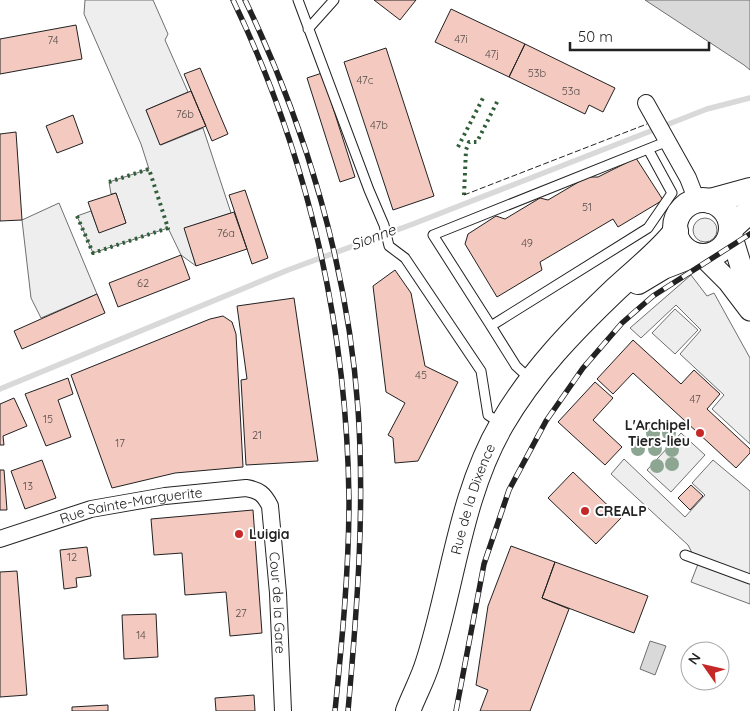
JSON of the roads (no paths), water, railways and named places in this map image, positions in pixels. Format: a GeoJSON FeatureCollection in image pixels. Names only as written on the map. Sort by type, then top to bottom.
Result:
{"type":"FeatureCollection","features":[{"type":"Feature","properties":{"kind":"main road"},"geometry":{"type":"LineString","coordinates":[[750,190],[687,206],[680,213],[676,231],[681,245],[698,255],[716,253],[722,249],[731,231],[750,211]]}},
{"type":"Feature","properties":{"kind":"main road"},"geometry":{"type":"LineString","coordinates":[[704,201],[719,205],[726,212],[731,231]]}},
{"type":"Feature","properties":{"kind":"main road","name":"Rue de la Dixence"},"geometry":{"type":"LineString","coordinates":[[408,711],[428,663],[471,498],[488,451],[502,424],[530,379],[590,313],[676,231]]}},
{"type":"Feature","properties":{"kind":"main road","name":"Rue de la Dixence"},"geometry":{"type":"LineString","coordinates":[[590,313],[662,267],[698,255]]}},
{"type":"Feature","properties":{"kind":"street"},"geometry":{"type":"LineString","coordinates":[[646,103],[694,190],[704,201]]}},
{"type":"Feature","properties":{"kind":"street"},"geometry":{"type":"LineString","coordinates":[[731,231],[743,273],[750,287]]}},
{"type":"Feature","properties":{"kind":"street"},"geometry":{"type":"LineString","coordinates":[[698,255],[728,281],[750,310]]}},
{"type":"Feature","properties":{"kind":"street","name":"Rue Sainte-Marguerite"},"geometry":{"type":"LineString","coordinates":[[0,539],[70,514],[127,502],[246,488],[257,490],[264,495]]}},
{"type":"Feature","properties":{"kind":"street","name":"Cour de la Gare"},"geometry":{"type":"LineString","coordinates":[[264,495],[270,506],[277,584],[284,692],[283,711]]}},
{"type":"Feature","properties":{"kind":"lane"},"geometry":{"type":"LineString","coordinates":[[298,0],[384,225],[389,246],[405,258],[481,371],[488,415],[502,424]]}},
{"type":"Feature","properties":{"kind":"lane"},"geometry":{"type":"LineString","coordinates":[[308,29],[334,0]]}},
{"type":"Feature","properties":{"kind":"lane"},"geometry":{"type":"LineString","coordinates":[[530,379],[516,366],[433,235],[648,149],[666,138]]}},
{"type":"Feature","properties":{"kind":"lane"},"geometry":{"type":"LineString","coordinates":[[491,326],[648,228],[672,193],[648,149]]}},
{"type":"Feature","properties":{"kind":"lane"},"geometry":{"type":"LineString","coordinates":[[685,555],[750,579]]}},
{"type":"Feature","properties":{"kind":"waterway","name":"Sionne"},"geometry":{"type":"LineString","coordinates":[[0,389],[288,270],[413,224],[707,109],[750,98]]}},
{"type":"Feature","properties":{"kind":"railway"},"geometry":{"type":"LineString","coordinates":[[233,0],[259,59],[282,119],[302,181],[318,243],[331,306],[341,370],[347,435],[349,526],[345,606],[335,711]]}},
{"type":"Feature","properties":{"kind":"railway"},"geometry":{"type":"LineString","coordinates":[[245,0],[287,98],[321,199],[345,303],[353,356],[358,409],[361,485],[357,598],[348,711]]}},
{"type":"Feature","properties":{"kind":"railway"},"geometry":{"type":"LineString","coordinates":[[456,711],[484,564],[509,490],[546,421],[583,368],[622,323],[653,296],[750,234]]}},
{"type":"Feature","properties":{"kind":"place","name":"L'Archipel Tiers-lieu"},"geometry":{"type":"Point","coordinates":[700,433]}},
{"type":"Feature","properties":{"kind":"place","name":"CREALP"},"geometry":{"type":"Point","coordinates":[585,511]}},
{"type":"Feature","properties":{"kind":"place","name":"Luigia"},"geometry":{"type":"Point","coordinates":[239,534]}}]}
